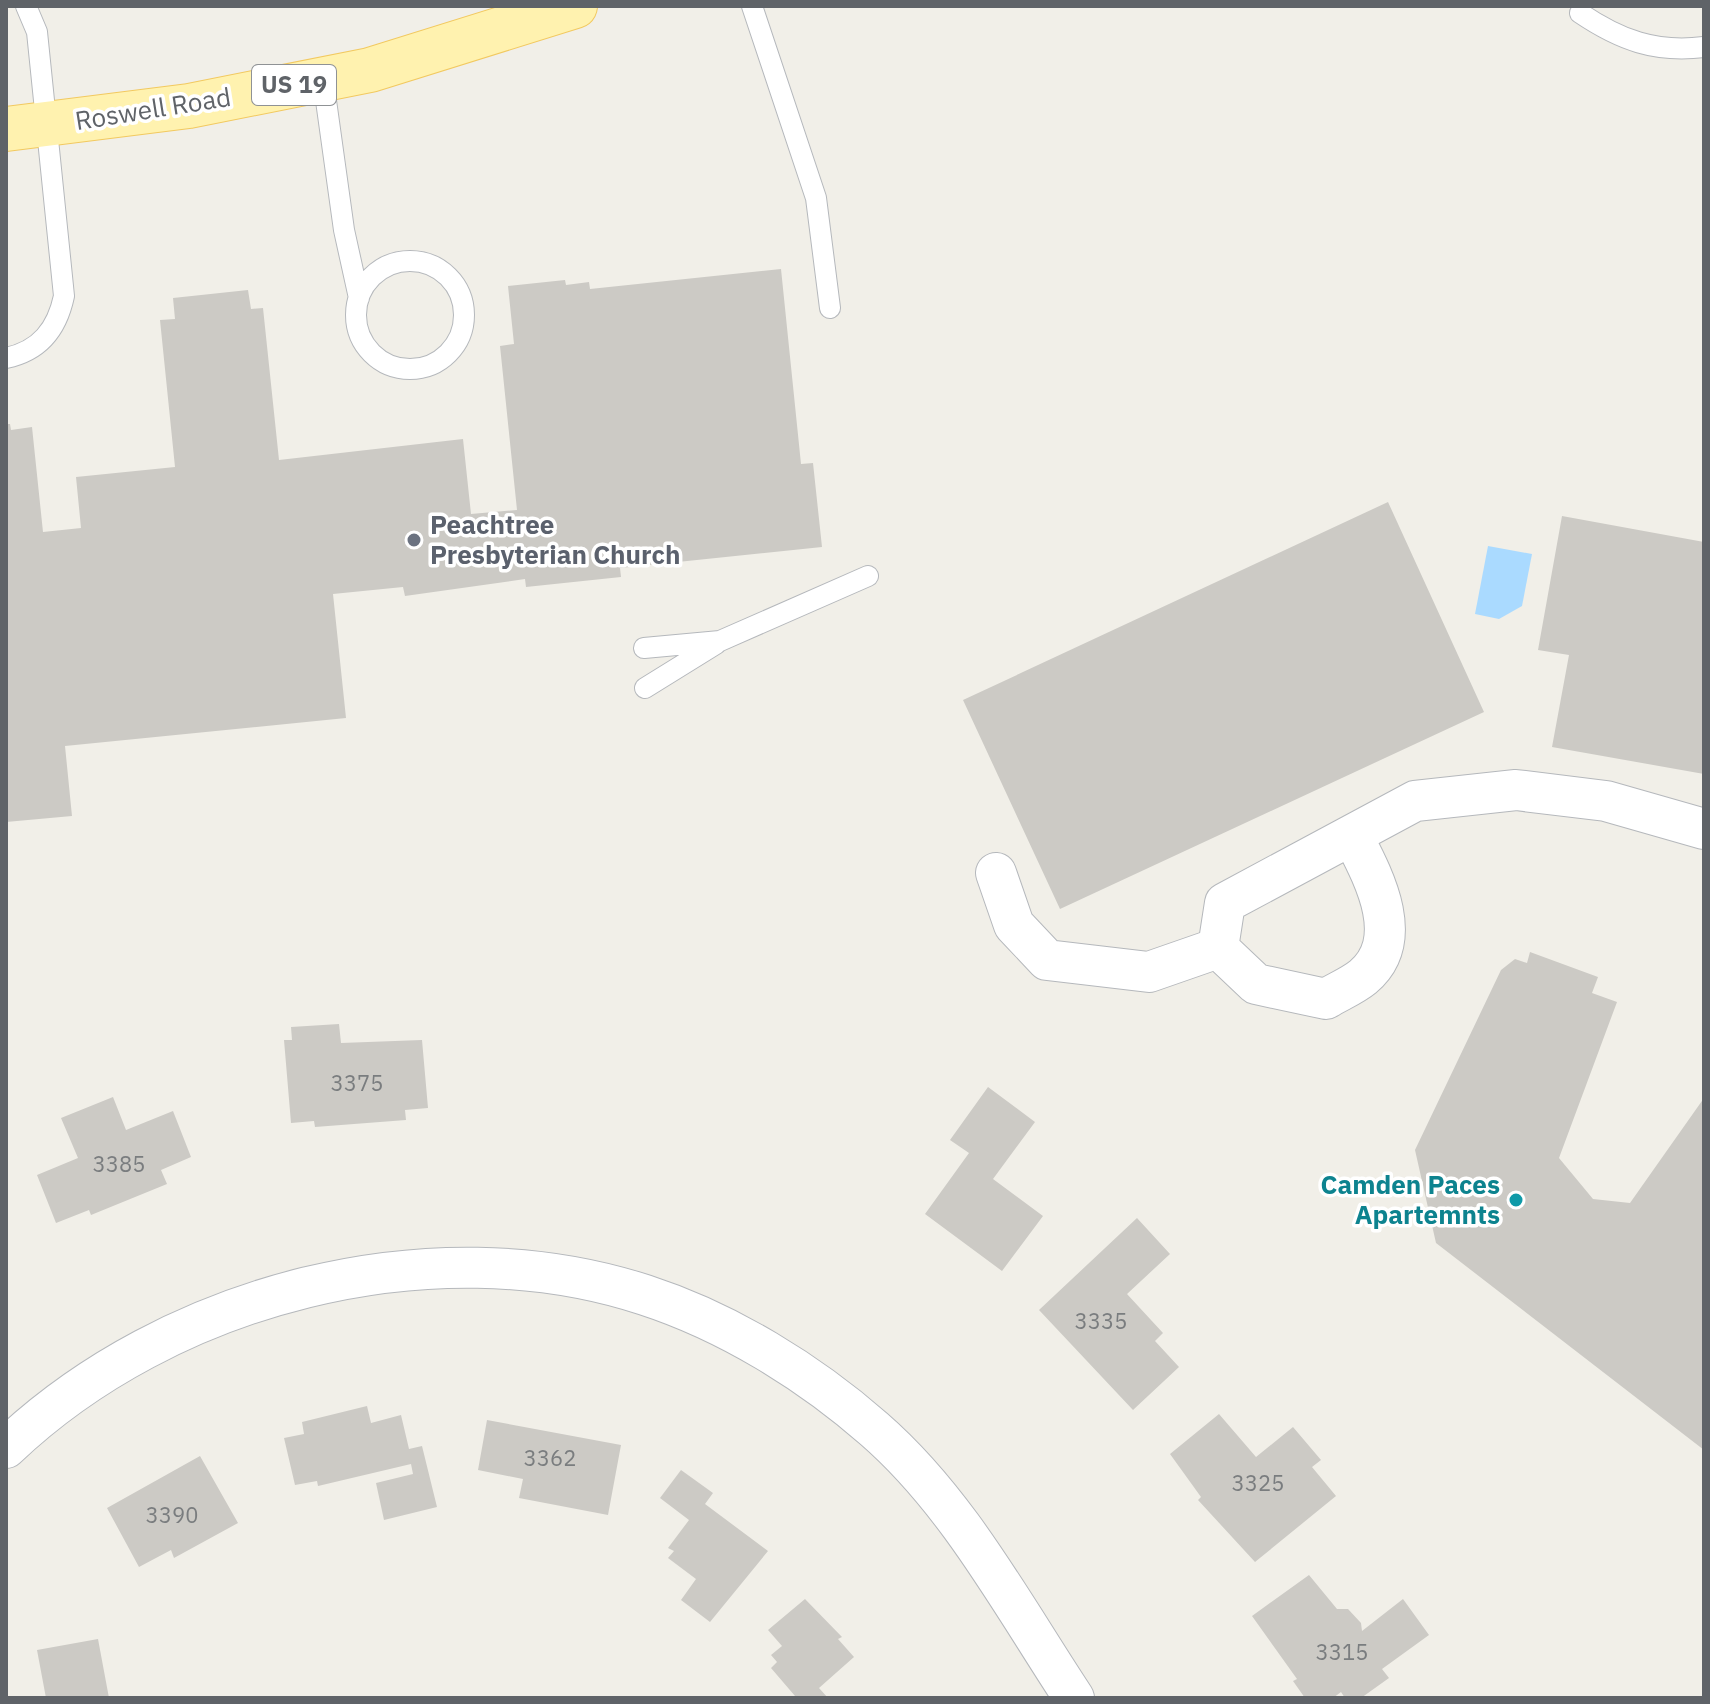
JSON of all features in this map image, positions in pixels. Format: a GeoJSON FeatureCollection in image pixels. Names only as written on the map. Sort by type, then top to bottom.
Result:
{"type":"FeatureCollection","features":[{"type":"Feature","properties":{"kind":"main road","name":"Roswell Road"},"geometry":{"type":"LineString","coordinates":[[26,127],[189,106],[370,70],[575,6]]}},
{"type":"Feature","properties":{"kind":"street"},"geometry":{"type":"LineString","coordinates":[[1218,948],[1225,903],[1415,801],[1516,790],[1606,801],[1704,829]]}},
{"type":"Feature","properties":{"kind":"street"},"geometry":{"type":"LineString","coordinates":[[1218,948],[1256,984],[1326,999],[1365,976],[1386,940],[1380,890],[1352,835]]}},
{"type":"Feature","properties":{"kind":"street"},"geometry":{"type":"LineString","coordinates":[[996,873],[1014,925],[1047,960],[1149,972],[1218,948]]}},
{"type":"Feature","properties":{"kind":"street"},"geometry":{"type":"LineString","coordinates":[[6,1448],[37,1419],[97,1376],[162,1340],[230,1311],[289,1293],[407,1272],[497,1269],[560,1274],[646,1295],[735,1335],[808,1377],[874,1429],[919,1474],[959,1523],[1074,1698]]}},
{"type":"Feature","properties":{"kind":"lane"},"geometry":{"type":"LineString","coordinates":[[6,358],[40,344],[60,313],[64,296],[26,127],[37,32],[26,6]]}},
{"type":"Feature","properties":{"kind":"lane"},"geometry":{"type":"LineString","coordinates":[[752,6],[816,198],[830,308]]}},
{"type":"Feature","properties":{"kind":"lane"},"geometry":{"type":"LineString","coordinates":[[1580,13],[1614,37],[1676,50],[1704,47]]}},
{"type":"Feature","properties":{"kind":"lane"},"geometry":{"type":"LineString","coordinates":[[323,79],[344,230],[359,298],[358,332],[366,347],[393,367],[418,368],[442,359],[462,332],[465,316],[455,283],[428,263],[394,263],[379,271],[359,298]]}},
{"type":"Feature","properties":{"kind":"lane"},"geometry":{"type":"LineString","coordinates":[[645,688],[720,641],[868,576]]}},
{"type":"Feature","properties":{"kind":"lane"},"geometry":{"type":"LineString","coordinates":[[644,648],[720,641]]}},
{"type":"Feature","properties":{"kind":"water"},"geometry":{"type":"Polygon","coordinates":[[[1488,546],[1532,554],[1522,606],[1499,619],[1475,614],[1488,546]]]}},
{"type":"Feature","properties":{"kind":"building","name":"Peachtree Presbyterian Church"},"geometry":{"type":"Polygon","coordinates":[[[781,269],[801,464],[813,463],[822,547],[620,568],[621,577],[526,587],[525,579],[405,596],[403,587],[333,594],[346,718],[65,746],[72,816],[6,822],[6,424],[10,424],[11,430],[32,427],[43,532],[81,528],[76,477],[175,467],[160,320],[175,319],[173,298],[248,290],[251,309],[263,308],[279,460],[463,439],[471,514],[517,510],[500,346],[514,344],[508,286],[565,280],[566,285],[589,282],[590,289],[781,269]]]}},
{"type":"Feature","properties":{"kind":"building"},"geometry":{"type":"Polygon","coordinates":[[[1388,502],[1484,712],[1060,909],[963,700],[1388,502]]]}},
{"type":"Feature","properties":{"kind":"building"},"geometry":{"type":"Polygon","coordinates":[[[1562,516],[1704,542],[1704,774],[1552,747],[1569,655],[1538,650],[1562,516]]]}},
{"type":"Feature","properties":{"kind":"building","name":"Camden Paces Apartemnts"},"geometry":{"type":"Polygon","coordinates":[[[1530,952],[1598,977],[1592,993],[1617,1002],[1559,1158],[1593,1199],[1630,1203],[1704,1098],[1704,1450],[1436,1243],[1415,1150],[1501,970],[1515,959],[1527,963],[1530,952]]]}},
{"type":"Feature","properties":{"kind":"building"},"geometry":{"type":"Polygon","coordinates":[[[339,1024],[341,1043],[422,1040],[428,1108],[405,1110],[406,1120],[315,1127],[314,1121],[291,1123],[284,1040],[292,1040],[291,1027],[339,1024]]]}},
{"type":"Feature","properties":{"kind":"building"},"geometry":{"type":"Polygon","coordinates":[[[988,1087],[1035,1122],[993,1179],[1043,1216],[1002,1271],[925,1214],[969,1153],[950,1140],[988,1087]]]}},
{"type":"Feature","properties":{"kind":"building"},"geometry":{"type":"Polygon","coordinates":[[[113,1097],[126,1130],[173,1111],[191,1157],[161,1170],[167,1184],[91,1215],[89,1210],[56,1223],[37,1175],[78,1158],[61,1118],[113,1097]]]}},
{"type":"Feature","properties":{"kind":"building"},"geometry":{"type":"Polygon","coordinates":[[[1137,1218],[1170,1254],[1127,1294],[1163,1333],[1155,1341],[1179,1367],[1133,1410],[1039,1310],[1137,1218]]]}},
{"type":"Feature","properties":{"kind":"building"},"geometry":{"type":"Polygon","coordinates":[[[367,1406],[371,1423],[401,1415],[409,1449],[422,1446],[437,1507],[384,1520],[376,1483],[413,1474],[411,1464],[318,1486],[317,1481],[295,1485],[284,1438],[304,1434],[302,1422],[367,1406]]]}},
{"type":"Feature","properties":{"kind":"building"},"geometry":{"type":"Polygon","coordinates":[[[1219,1414],[1256,1457],[1293,1427],[1321,1460],[1312,1467],[1336,1496],[1255,1562],[1198,1500],[1201,1497],[1170,1454],[1219,1414]]]}},
{"type":"Feature","properties":{"kind":"building"},"geometry":{"type":"Polygon","coordinates":[[[487,1420],[621,1445],[608,1515],[519,1498],[523,1479],[478,1470],[487,1420]]]}},
{"type":"Feature","properties":{"kind":"building"},"geometry":{"type":"Polygon","coordinates":[[[200,1456],[238,1523],[174,1558],[171,1550],[139,1567],[107,1508],[200,1456]]]}},
{"type":"Feature","properties":{"kind":"building"},"geometry":{"type":"Polygon","coordinates":[[[681,1470],[713,1493],[705,1504],[768,1551],[710,1622],[681,1600],[696,1579],[668,1558],[674,1551],[668,1548],[689,1520],[660,1498],[681,1470]]]}},
{"type":"Feature","properties":{"kind":"building"},"geometry":{"type":"Polygon","coordinates":[[[1309,1575],[1337,1609],[1348,1609],[1361,1623],[1362,1631],[1403,1599],[1429,1635],[1382,1669],[1389,1678],[1361,1698],[1345,1698],[1341,1692],[1333,1698],[1305,1698],[1293,1681],[1297,1679],[1252,1616],[1309,1575]]]}},
{"type":"Feature","properties":{"kind":"building"},"geometry":{"type":"Polygon","coordinates":[[[805,1599],[842,1637],[838,1639],[854,1657],[819,1688],[828,1698],[793,1698],[795,1696],[771,1668],[777,1662],[771,1655],[782,1646],[768,1630],[805,1599]]]}},
{"type":"Feature","properties":{"kind":"building"},"geometry":{"type":"Polygon","coordinates":[[[98,1639],[109,1698],[46,1698],[37,1650],[98,1639]]]}},
{"type":"Feature","properties":{"kind":"place","name":"Peachtree Presbyterian Church"},"geometry":{"type":"Point","coordinates":[414,540]}},
{"type":"Feature","properties":{"kind":"place","name":"Camden Paces Apartemnts"},"geometry":{"type":"Point","coordinates":[1516,1200]}}]}
